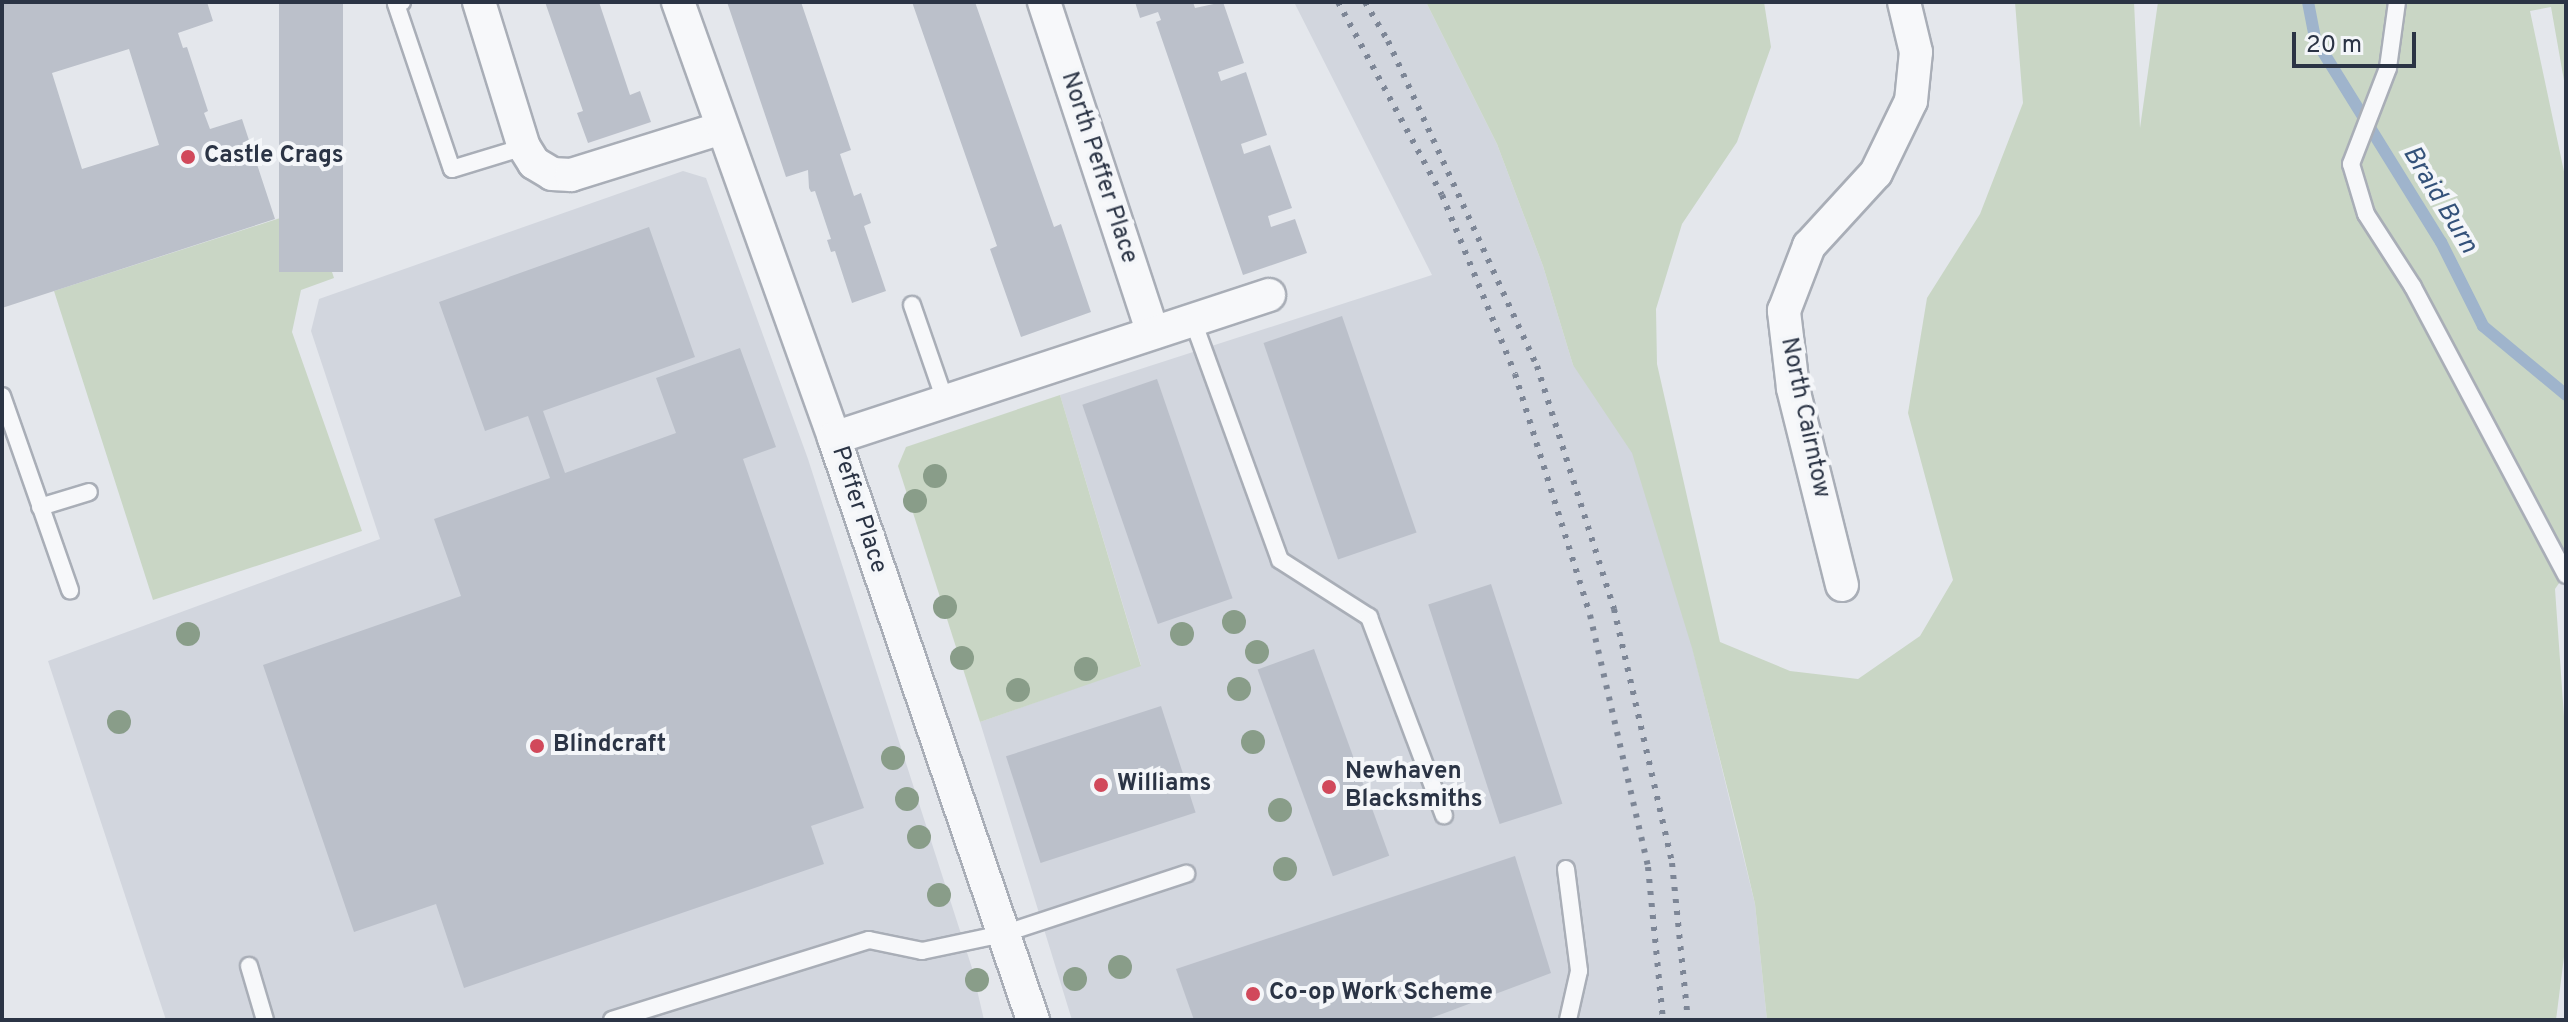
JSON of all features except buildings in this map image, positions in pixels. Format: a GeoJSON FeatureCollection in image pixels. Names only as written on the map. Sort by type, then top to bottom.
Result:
{"type":"FeatureCollection","features":[{"type":"Feature","properties":{"kind":"street"},"geometry":{"type":"LineString","coordinates":[[479,2],[524,147],[534,163],[552,174],[571,175],[722,128]]}},
{"type":"Feature","properties":{"kind":"street","name":"Peffer Place"},"geometry":{"type":"LineString","coordinates":[[678,2],[834,438],[1033,1020]]}},
{"type":"Feature","properties":{"kind":"street","name":"North Peffer Place"},"geometry":{"type":"LineString","coordinates":[[1044,2],[1153,333]]}},
{"type":"Feature","properties":{"kind":"street","name":"North Cairntow"},"geometry":{"type":"LineString","coordinates":[[1842,585],[1793,388],[1784,311],[1809,246],[1876,173],[1911,101],[1916,52],[1904,2]]}},
{"type":"Feature","properties":{"kind":"street"},"geometry":{"type":"LineString","coordinates":[[834,438],[1269,295]]}},
{"type":"Feature","properties":{"kind":"lane"},"geometry":{"type":"LineString","coordinates":[[402,2],[396,4],[452,169],[524,147]]}},
{"type":"Feature","properties":{"kind":"lane"},"geometry":{"type":"LineString","coordinates":[[2397,2],[2388,68],[2351,164],[2366,214],[2413,287],[2566,575]]}},
{"type":"Feature","properties":{"kind":"lane"},"geometry":{"type":"LineString","coordinates":[[912,305],[946,403]]}},
{"type":"Feature","properties":{"kind":"lane"},"geometry":{"type":"LineString","coordinates":[[1193,321],[1280,560],[1369,617],[1444,815]]}},
{"type":"Feature","properties":{"kind":"lane"},"geometry":{"type":"LineString","coordinates":[[2,396],[70,590]]}},
{"type":"Feature","properties":{"kind":"lane"},"geometry":{"type":"LineString","coordinates":[[40,507],[89,492]]}},
{"type":"Feature","properties":{"kind":"lane"},"geometry":{"type":"LineString","coordinates":[[1566,869],[1579,971],[1568,1020]]}},
{"type":"Feature","properties":{"kind":"lane"},"geometry":{"type":"LineString","coordinates":[[612,1020],[869,940],[922,951],[1003,934],[1186,874]]}},
{"type":"Feature","properties":{"kind":"lane"},"geometry":{"type":"LineString","coordinates":[[249,966],[265,1020]]}},
{"type":"Feature","properties":{"kind":"shaded area"},"geometry":{"type":"Polygon","coordinates":[[[1294,2],[1426,2],[1497,144],[1543,266],[1573,365],[1636,417],[1755,904],[1767,1020],[1072,1020],[980,722],[1141,665],[1060,395],[1432,275],[1294,2]]]}},
{"type":"Feature","properties":{"kind":"shaded area"},"geometry":{"type":"Polygon","coordinates":[[[683,171],[706,178],[808,459],[972,968],[984,1020],[166,1020],[48,661],[380,539],[311,331],[319,299],[683,171]]]}},
{"type":"Feature","properties":{"kind":"green space"},"geometry":{"type":"Polygon","coordinates":[[[1426,2],[1764,2],[1771,47],[1737,142],[1682,224],[1656,309],[1657,364],[1720,642],[1790,671],[1858,679],[1920,636],[1953,580],[1908,413],[1927,298],[1980,214],[2023,103],[2015,2],[2134,2],[2140,128],[2158,2],[2566,2],[2566,92],[2551,7],[2530,11],[2566,181],[2566,573],[2555,589],[2566,745],[2566,941],[2556,1020],[1767,1020],[1755,904],[1738,831],[1692,648],[1632,453],[1573,365],[1543,266],[1497,144],[1426,2]]]}},
{"type":"Feature","properties":{"kind":"green space"},"geometry":{"type":"Polygon","coordinates":[[[311,208],[334,278],[301,290],[292,332],[362,531],[153,600],[54,291],[311,208]]]}},
{"type":"Feature","properties":{"kind":"green space"},"geometry":{"type":"Polygon","coordinates":[[[1060,395],[1141,666],[980,722],[898,466],[906,447],[1060,395]]]}},
{"type":"Feature","properties":{"kind":"waterway","name":"Braid Burn"},"geometry":{"type":"LineString","coordinates":[[2308,2],[2315,39],[2441,242],[2483,326],[2566,395]]}},
{"type":"Feature","properties":{"kind":"railway"},"geometry":{"type":"LineString","coordinates":[[1338,2],[1442,195],[1515,374],[1590,615],[1648,867],[1663,1020]]}},
{"type":"Feature","properties":{"kind":"railway"},"geometry":{"type":"LineString","coordinates":[[1365,2],[1388,41],[1537,366],[1614,609],[1672,863],[1688,1020]]}},
{"type":"Feature","properties":{"kind":"place","name":"Castle Crags"},"geometry":{"type":"Point","coordinates":[188,157]}},
{"type":"Feature","properties":{"kind":"place","name":"Blindcraft"},"geometry":{"type":"Point","coordinates":[537,746]}},
{"type":"Feature","properties":{"kind":"place","name":"Williams"},"geometry":{"type":"Point","coordinates":[1101,785]}},
{"type":"Feature","properties":{"kind":"place","name":"Newhaven Blacksmiths"},"geometry":{"type":"Point","coordinates":[1329,787]}},
{"type":"Feature","properties":{"kind":"place","name":"Co-op Work Scheme"},"geometry":{"type":"Point","coordinates":[1253,994]}}]}
